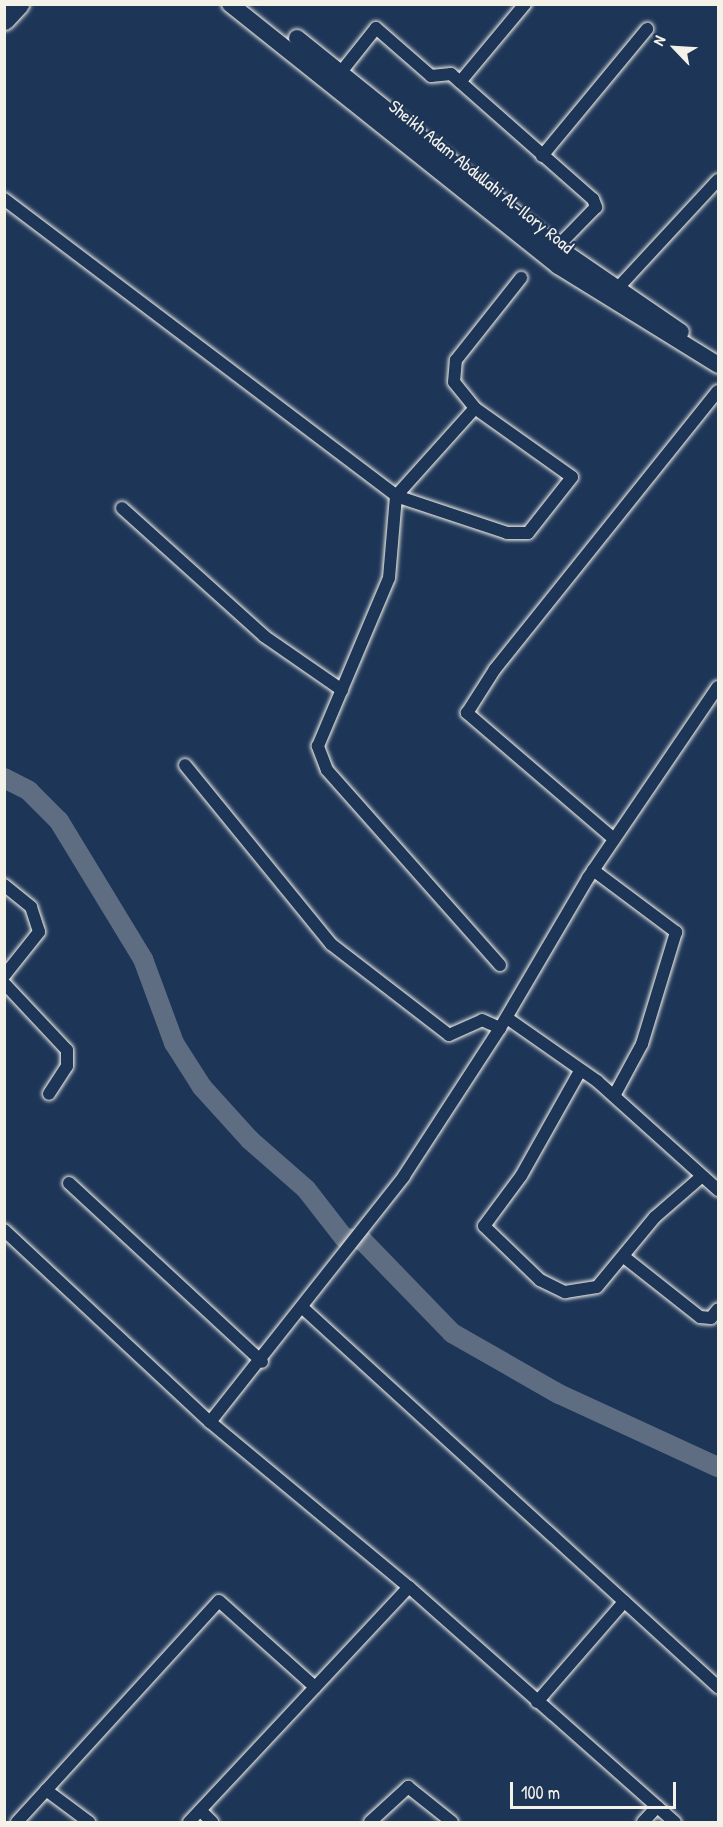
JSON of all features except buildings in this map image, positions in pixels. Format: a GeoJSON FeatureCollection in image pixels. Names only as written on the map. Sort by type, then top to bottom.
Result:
{"type":"FeatureCollection","features":[{"type":"Feature","properties":{"kind":"highway"},"geometry":{"type":"LineString","coordinates":[[4,19],[18,4]]}},
{"type":"Feature","properties":{"kind":"street","name":"Sheikh Adam Abdullahi Al-Ilory Road"},"geometry":{"type":"LineString","coordinates":[[230,4],[284,41],[558,266],[718,365]]}},
{"type":"Feature","properties":{"kind":"street","name":"Sheikh Adam Abdullahi Al-Ilory Road"},"geometry":{"type":"LineString","coordinates":[[250,4],[341,72],[557,247],[616,290],[718,353]]}},
{"type":"Feature","properties":{"kind":"street"},"geometry":{"type":"LineString","coordinates":[[460,82],[525,4]]}},
{"type":"Feature","properties":{"kind":"street"},"geometry":{"type":"LineString","coordinates":[[341,72],[376,28],[431,76],[451,74],[596,207],[557,247]]}},
{"type":"Feature","properties":{"kind":"street"},"geometry":{"type":"LineString","coordinates":[[542,156],[647,29]]}},
{"type":"Feature","properties":{"kind":"street"},"geometry":{"type":"LineString","coordinates":[[616,290],[718,180]]}},
{"type":"Feature","properties":{"kind":"street"},"geometry":{"type":"LineString","coordinates":[[4,199],[396,496],[507,532],[528,533],[540,524],[572,477],[475,408],[454,382],[456,360],[521,278]]}},
{"type":"Feature","properties":{"kind":"street"},"geometry":{"type":"LineString","coordinates":[[614,838],[467,713],[495,669],[718,390]]}},
{"type":"Feature","properties":{"kind":"street"},"geometry":{"type":"LineString","coordinates":[[475,408],[396,496],[389,578],[342,690],[321,729],[318,746],[327,770],[500,965]]}},
{"type":"Feature","properties":{"kind":"street"},"geometry":{"type":"LineString","coordinates":[[122,508],[264,636],[342,690]]}},
{"type":"Feature","properties":{"kind":"street"},"geometry":{"type":"LineString","coordinates":[[210,1422],[304,1309],[355,1237],[404,1176],[503,1023],[593,870],[718,687]]}},
{"type":"Feature","properties":{"kind":"street"},"geometry":{"type":"LineString","coordinates":[[185,765],[331,944],[449,1035],[482,1020],[503,1023],[580,1071],[614,1096],[718,1190]]}},
{"type":"Feature","properties":{"kind":"street"},"geometry":{"type":"LineString","coordinates":[[593,870],[676,932],[642,1044],[614,1096]]}},
{"type":"Feature","properties":{"kind":"street"},"geometry":{"type":"LineString","coordinates":[[4,885],[31,907],[39,932],[4,976]]}},
{"type":"Feature","properties":{"kind":"street"},"geometry":{"type":"LineString","coordinates":[[4,983],[67,1050],[67,1066],[49,1094]]}},
{"type":"Feature","properties":{"kind":"street"},"geometry":{"type":"LineString","coordinates":[[580,1071],[521,1176],[484,1226],[553,1290],[597,1287],[655,1217],[701,1177]]}},
{"type":"Feature","properties":{"kind":"street"},"geometry":{"type":"LineString","coordinates":[[69,1184],[262,1362]]}},
{"type":"Feature","properties":{"kind":"street"},"geometry":{"type":"LineString","coordinates":[[4,1230],[210,1422],[409,1587],[675,1822]]}},
{"type":"Feature","properties":{"kind":"street"},"geometry":{"type":"LineString","coordinates":[[624,1257],[700,1317],[711,1318],[718,1309]]}},
{"type":"Feature","properties":{"kind":"street"},"geometry":{"type":"LineString","coordinates":[[304,1309],[718,1687]]}},
{"type":"Feature","properties":{"kind":"street"},"geometry":{"type":"LineString","coordinates":[[189,1822],[409,1587]]}},
{"type":"Feature","properties":{"kind":"street"},"geometry":{"type":"LineString","coordinates":[[17,1822],[219,1601],[315,1687]]}},
{"type":"Feature","properties":{"kind":"street"},"geometry":{"type":"LineString","coordinates":[[537,1702],[624,1602]]}},
{"type":"Feature","properties":{"kind":"street"},"geometry":{"type":"LineString","coordinates":[[370,1822],[408,1787],[452,1822]]}},
{"type":"Feature","properties":{"kind":"street"},"geometry":{"type":"LineString","coordinates":[[45,1790],[89,1822]]}},
{"type":"Feature","properties":{"kind":"street"},"geometry":{"type":"LineString","coordinates":[[643,1822],[657,1807]]}},
{"type":"Feature","properties":{"kind":"street"},"geometry":{"type":"LineString","coordinates":[[201,1811],[212,1822]]}},
{"type":"Feature","properties":{"kind":"waterway"},"geometry":{"type":"LineString","coordinates":[[4,778],[29,791],[59,821],[143,959],[174,1043],[202,1087],[250,1140],[306,1189],[344,1238],[362,1240],[452,1333],[559,1394],[718,1467]]}}]}
